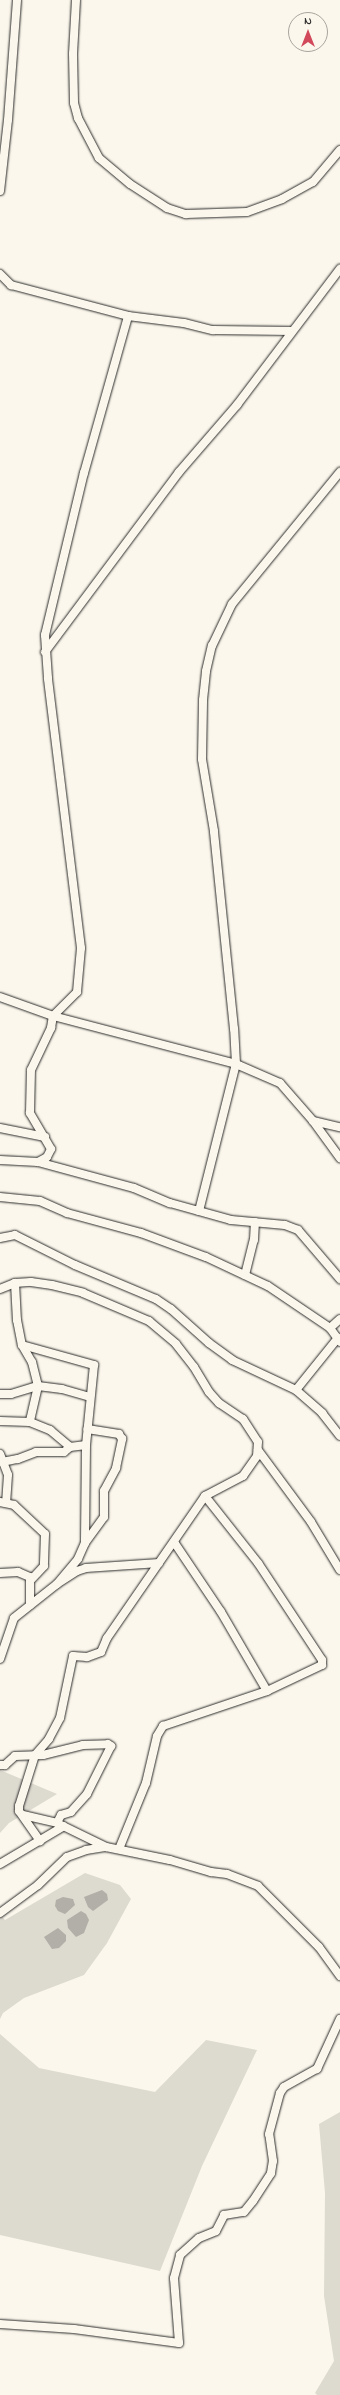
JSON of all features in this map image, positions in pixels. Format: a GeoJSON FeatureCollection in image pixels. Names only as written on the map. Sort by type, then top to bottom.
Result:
{"type":"FeatureCollection","features":[{"type":"Feature","properties":{"kind":"street"},"geometry":{"type":"LineString","coordinates":[[0,191],[8,120],[17,0]]}},
{"type":"Feature","properties":{"kind":"street"},"geometry":{"type":"LineString","coordinates":[[76,0],[73,54],[74,103],[78,118],[99,158],[130,184],[167,208],[186,214],[247,212],[282,199],[314,182],[340,150]]}},
{"type":"Feature","properties":{"kind":"street"},"geometry":{"type":"LineString","coordinates":[[44,652],[179,472],[237,405],[340,269]]}},
{"type":"Feature","properties":{"kind":"street"},"geometry":{"type":"LineString","coordinates":[[0,274],[11,285],[128,316],[184,323],[213,330],[292,331]]}},
{"type":"Feature","properties":{"kind":"street"},"geometry":{"type":"LineString","coordinates":[[38,1162],[47,1157],[51,1149],[30,1113],[30,1070],[51,1028],[53,1016],[77,992],[81,948],[44,652],[45,635],[84,473],[128,316]]}},
{"type":"Feature","properties":{"kind":"street"},"geometry":{"type":"LineString","coordinates":[[199,1211],[236,1064],[234,1029],[214,831],[202,759],[203,700],[206,671],[212,646],[232,604],[340,472]]}},
{"type":"Feature","properties":{"kind":"street"},"geometry":{"type":"LineString","coordinates":[[0,997],[53,1016],[236,1064],[280,1083],[314,1121],[340,1158]]}},
{"type":"Feature","properties":{"kind":"street"},"geometry":{"type":"LineString","coordinates":[[314,1121],[340,1127]]}},
{"type":"Feature","properties":{"kind":"street"},"geometry":{"type":"LineString","coordinates":[[0,1128],[45,1137]]}},
{"type":"Feature","properties":{"kind":"street"},"geometry":{"type":"LineString","coordinates":[[0,1160],[38,1162],[134,1188],[170,1203],[231,1220],[285,1225],[298,1230],[340,1279]]}},
{"type":"Feature","properties":{"kind":"street"},"geometry":{"type":"LineString","coordinates":[[0,1197],[40,1201],[79,1216],[141,1233],[206,1257],[268,1286],[330,1328],[339,1340],[296,1390]]}},
{"type":"Feature","properties":{"kind":"street"},"geometry":{"type":"LineString","coordinates":[[245,1275],[254,1240],[255,1222]]}},
{"type":"Feature","properties":{"kind":"street"},"geometry":{"type":"LineString","coordinates":[[0,1238],[15,1235],[75,1265],[156,1299],[171,1309],[209,1343],[232,1360],[296,1390],[322,1413],[340,1436]]}},
{"type":"Feature","properties":{"kind":"street"},"geometry":{"type":"LineString","coordinates":[[0,1289],[15,1283],[31,1282],[52,1285],[83,1293],[149,1320],[176,1344],[219,1403],[243,1419],[258,1442],[257,1456],[243,1476],[205,1496],[107,1638],[101,1652],[87,1657],[73,1656],[60,1718],[49,1739],[36,1755],[19,1806],[23,1815],[40,1841]]}},
{"type":"Feature","properties":{"kind":"street"},"geometry":{"type":"LineString","coordinates":[[15,1283],[17,1320],[22,1345],[32,1362],[38,1386],[30,1422]]}},
{"type":"Feature","properties":{"kind":"street"},"geometry":{"type":"LineString","coordinates":[[330,1328],[340,1319]]}},
{"type":"Feature","properties":{"kind":"street"},"geometry":{"type":"LineString","coordinates":[[22,1345],[93,1363],[86,1445],[85,1543]]}},
{"type":"Feature","properties":{"kind":"street"},"geometry":{"type":"LineString","coordinates":[[0,1394],[11,1394],[38,1386],[62,1390],[90,1398]]}},
{"type":"Feature","properties":{"kind":"street"},"geometry":{"type":"LineString","coordinates":[[0,1421],[30,1422],[50,1430],[70,1447]]}},
{"type":"Feature","properties":{"kind":"street"},"geometry":{"type":"LineString","coordinates":[[57,1584],[78,1559],[85,1543],[104,1517],[104,1491],[116,1468],[122,1439],[120,1434],[87,1429]]}},
{"type":"Feature","properties":{"kind":"street"},"geometry":{"type":"LineString","coordinates":[[2,1462],[18,1460],[36,1452],[64,1452],[70,1447],[86,1445]]}},
{"type":"Feature","properties":{"kind":"street"},"geometry":{"type":"LineString","coordinates":[[258,1450],[311,1522],[340,1570]]}},
{"type":"Feature","properties":{"kind":"street"},"geometry":{"type":"LineString","coordinates":[[0,1454],[8,1475],[3,1503],[14,1505],[45,1534],[44,1566],[31,1580],[30,1605]]}},
{"type":"Feature","properties":{"kind":"street"},"geometry":{"type":"LineString","coordinates":[[119,1849],[146,1784],[157,1736],[163,1726],[267,1691],[322,1665],[323,1662],[258,1563],[205,1496]]}},
{"type":"Feature","properties":{"kind":"street"},"geometry":{"type":"LineString","coordinates":[[174,1542],[221,1612],[267,1691]]}},
{"type":"Feature","properties":{"kind":"street"},"geometry":{"type":"LineString","coordinates":[[0,1658],[14,1618],[57,1584],[86,1568],[159,1562]]}},
{"type":"Feature","properties":{"kind":"street"},"geometry":{"type":"LineString","coordinates":[[0,1573],[26,1574],[31,1580]]}},
{"type":"Feature","properties":{"kind":"street"},"geometry":{"type":"LineString","coordinates":[[0,1765],[6,1765],[15,1756],[36,1755],[82,1746],[108,1744],[111,1746],[87,1794],[71,1812],[61,1815],[60,1825],[40,1841],[0,1864]]}},
{"type":"Feature","properties":{"kind":"street"},"geometry":{"type":"LineString","coordinates":[[23,1815],[60,1825],[106,1847],[144,1856],[170,1860],[210,1872],[226,1874],[258,1886],[319,1947],[340,1976]]}},
{"type":"Feature","properties":{"kind":"street"},"geometry":{"type":"LineString","coordinates":[[0,1913],[38,1885],[67,1857],[86,1850],[106,1847]]}},
{"type":"Feature","properties":{"kind":"street"},"geometry":{"type":"LineString","coordinates":[[0,2324],[74,2329],[179,2343],[177,2338],[174,2278],[180,2254],[199,2238],[216,2230],[224,2215],[244,2212],[254,2201],[271,2173],[273,2161],[269,2134],[280,2093],[284,2087],[317,2069],[340,2018]]}},
{"type":"Feature","properties":{"kind":"shaded area"},"geometry":{"type":"Polygon","coordinates":[[[0,1770],[57,1794],[9,1823],[0,1833],[0,1770]]]}},
{"type":"Feature","properties":{"kind":"shaded area"},"geometry":{"type":"Polygon","coordinates":[[[85,1873],[120,1885],[131,1899],[107,1943],[84,1975],[24,1998],[3,2013],[0,2019],[0,1914],[5,1920],[85,1873]]]}},
{"type":"Feature","properties":{"kind":"shaded area"},"geometry":{"type":"Polygon","coordinates":[[[102,1890],[107,1894],[108,1900],[93,1911],[88,1907],[84,1897],[102,1890]]]}},
{"type":"Feature","properties":{"kind":"shaded area"},"geometry":{"type":"Polygon","coordinates":[[[63,1897],[73,1899],[75,1905],[65,1914],[58,1911],[55,1906],[56,1900],[63,1897]]]}},
{"type":"Feature","properties":{"kind":"shaded area"},"geometry":{"type":"Polygon","coordinates":[[[81,1911],[86,1914],[89,1920],[84,1933],[76,1937],[68,1928],[67,1920],[81,1911]]]}},
{"type":"Feature","properties":{"kind":"shaded area"},"geometry":{"type":"Polygon","coordinates":[[[58,1928],[66,1935],[66,1941],[59,1948],[52,1949],[44,1937],[58,1928]]]}},
{"type":"Feature","properties":{"kind":"shaded area"},"geometry":{"type":"Polygon","coordinates":[[[0,2034],[39,2068],[155,2092],[206,2040],[257,2050],[202,2166],[160,2271],[0,2235],[0,2034]]]}},
{"type":"Feature","properties":{"kind":"shaded area"},"geometry":{"type":"Polygon","coordinates":[[[340,2112],[340,2395],[317,2395],[315,2393],[334,2361],[324,2296],[325,2193],[319,2124],[340,2112]]]}}]}
